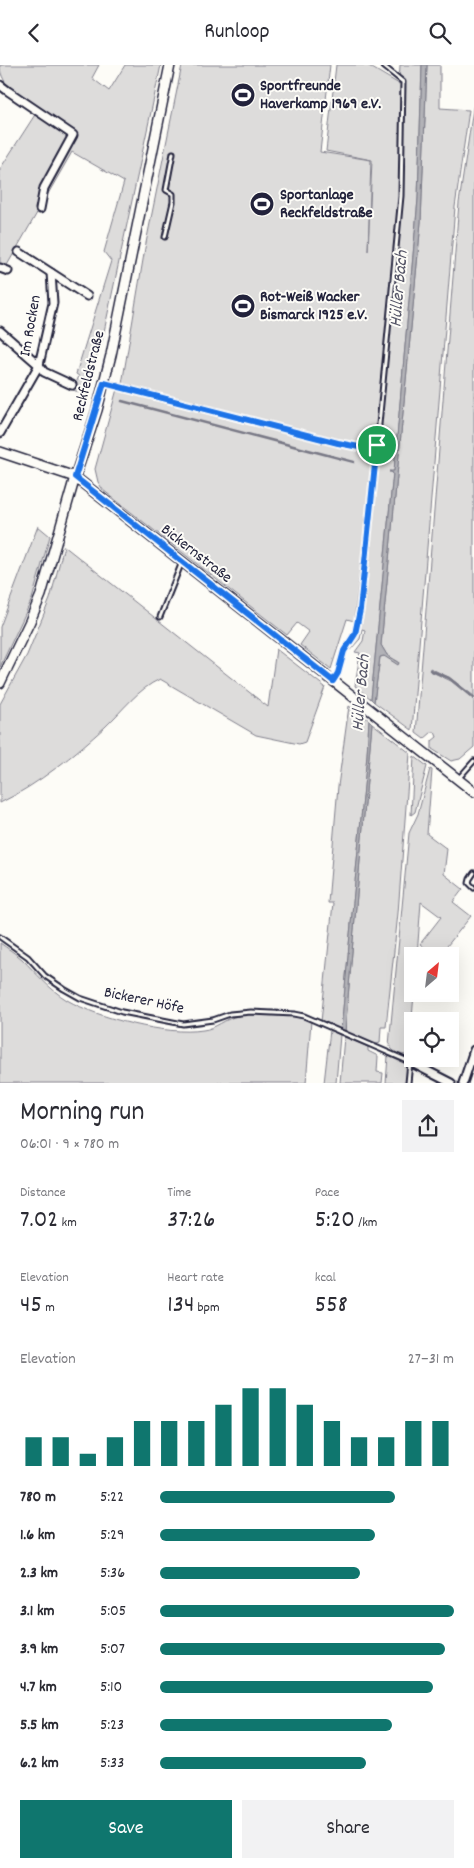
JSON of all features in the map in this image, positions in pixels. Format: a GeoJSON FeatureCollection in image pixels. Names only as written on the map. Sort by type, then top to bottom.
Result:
{"type":"FeatureCollection","features":[{"type":"Feature","properties":{"kind":"street","name":"Reckfeldstraße"},"geometry":{"type":"LineString","coordinates":[[0,683],[30,621],[40,595],[104,383],[170,65]]}},
{"type":"Feature","properties":{"kind":"street"},"geometry":{"type":"LineString","coordinates":[[0,85],[73,135],[44,188],[40,209]]}},
{"type":"Feature","properties":{"kind":"street","name":"Im Rocken"},"geometry":{"type":"LineString","coordinates":[[19,252],[87,296]]}},
{"type":"Feature","properties":{"kind":"street"},"geometry":{"type":"LineString","coordinates":[[0,268],[8,271]]}},
{"type":"Feature","properties":{"kind":"street","name":"Im Rocken"},"geometry":{"type":"LineString","coordinates":[[0,433],[38,365],[53,303],[51,273]]}},
{"type":"Feature","properties":{"kind":"street"},"geometry":{"type":"LineString","coordinates":[[0,331],[44,372],[72,385]]}},
{"type":"Feature","properties":{"kind":"street","name":"Bickernstraße"},"geometry":{"type":"LineString","coordinates":[[0,452],[75,477],[474,792]]}},
{"type":"Feature","properties":{"kind":"street"},"geometry":{"type":"LineString","coordinates":[[463,1083],[474,1050]]}},
{"type":"Feature","properties":{"kind":"street"},"geometry":{"type":"LineString","coordinates":[[420,1067],[451,1083]]}},
{"type":"Feature","properties":{"kind":"lane"},"geometry":{"type":"LineString","coordinates":[[333,681],[338,673],[344,651],[355,634],[360,610],[394,274],[402,151],[403,82],[382,65]]}},
{"type":"Feature","properties":{"kind":"lane"},"geometry":{"type":"LineString","coordinates":[[165,237],[173,202],[172,194],[166,190],[173,153]]}},
{"type":"Feature","properties":{"kind":"lane"},"geometry":{"type":"LineString","coordinates":[[104,383],[350,446],[377,445]]}},
{"type":"Feature","properties":{"kind":"lane"},"geometry":{"type":"LineString","coordinates":[[160,617],[182,562]]}},
{"type":"Feature","properties":{"kind":"lane"},"geometry":{"type":"LineString","coordinates":[[458,779],[474,761]]}},
{"type":"Feature","properties":{"kind":"lane"},"geometry":{"type":"LineString","coordinates":[[474,873],[469,883],[474,888]]}},
{"type":"Feature","properties":{"kind":"lane","name":"Bickerer Höfe"},"geometry":{"type":"LineString","coordinates":[[0,937],[28,957],[45,976],[64,989],[86,1000],[122,1012],[183,1023],[207,1021],[230,1014],[251,1012],[294,1014],[304,1016],[404,1059]]}},
{"type":"Feature","properties":{"kind":"lane"},"geometry":{"type":"LineString","coordinates":[[408,1083],[410,1067]]}},
{"type":"Feature","properties":{"kind":"shaded area"},"geometry":{"type":"Polygon","coordinates":[[[0,65],[99,65],[92,78],[109,91],[125,65],[161,65],[102,341],[84,394],[73,390],[79,376],[76,374],[111,261],[104,252],[124,182],[72,152],[6,267],[0,265],[0,169],[38,110],[13,91],[1,73],[0,65]]]}},
{"type":"Feature","properties":{"kind":"shaded area"},"geometry":{"type":"Polygon","coordinates":[[[182,65],[330,65],[320,152],[371,160],[368,251],[372,160],[326,151],[336,65],[367,65],[399,84],[400,65],[422,65],[418,199],[394,471],[389,472],[393,472],[371,699],[355,686],[360,653],[355,652],[363,641],[365,630],[362,629],[360,639],[350,650],[356,636],[361,615],[377,477],[372,478],[354,621],[347,619],[331,669],[300,645],[309,632],[297,623],[287,635],[103,490],[98,482],[95,469],[117,389],[121,390],[145,248],[182,65]]]}},
{"type":"Feature","properties":{"kind":"shaded area"},"geometry":{"type":"Polygon","coordinates":[[[422,65],[427,65],[421,222],[381,645],[387,655],[399,663],[398,665],[384,656],[380,657],[374,702],[371,699],[393,473],[389,471],[394,471],[418,199],[422,65]]]}},
{"type":"Feature","properties":{"kind":"shaded area"},"geometry":{"type":"Polygon","coordinates":[[[427,65],[440,65],[440,108],[469,110],[455,207],[412,730],[374,702],[380,657],[385,656],[398,664],[399,662],[387,655],[381,645],[421,222],[427,65]]]}},
{"type":"Feature","properties":{"kind":"shaded area"},"geometry":{"type":"Polygon","coordinates":[[[474,102],[474,696],[450,678],[430,668],[430,671],[451,681],[474,700],[474,747],[460,759],[451,761],[432,749],[432,741],[437,737],[435,732],[432,732],[424,739],[416,733],[459,203],[474,102]]]}},
{"type":"Feature","properties":{"kind":"shaded area"},"geometry":{"type":"Polygon","coordinates":[[[38,526],[50,536],[32,599],[0,667],[0,627],[38,526]]]}},
{"type":"Feature","properties":{"kind":"shaded area"},"geometry":{"type":"Polygon","coordinates":[[[64,546],[268,707],[276,649],[325,687],[305,742],[299,744],[256,735],[160,679],[145,688],[105,727],[56,768],[0,803],[0,704],[27,655],[50,599],[64,546]]]}},
{"type":"Feature","properties":{"kind":"shaded area"},"geometry":{"type":"Polygon","coordinates":[[[349,706],[369,720],[341,1030],[321,1022],[333,903],[328,903],[338,786],[349,706]]]}},
{"type":"Feature","properties":{"kind":"shaded area"},"geometry":{"type":"Polygon","coordinates":[[[369,720],[372,723],[345,1032],[341,1030],[369,720]]]}},
{"type":"Feature","properties":{"kind":"shaded area"},"geometry":{"type":"Polygon","coordinates":[[[372,723],[410,753],[398,913],[386,1027],[381,1027],[380,1043],[373,1045],[345,1032],[372,723]]]}},
{"type":"Feature","properties":{"kind":"shaded area"},"geometry":{"type":"Polygon","coordinates":[[[414,756],[427,766],[415,812],[411,815],[414,756]]]}},
{"type":"Feature","properties":{"kind":"shaded area"},"geometry":{"type":"Polygon","coordinates":[[[430,769],[432,770],[427,834],[447,849],[444,874],[463,889],[453,902],[471,916],[446,947],[424,947],[420,944],[441,917],[421,902],[418,947],[404,947],[404,1003],[413,1003],[413,1012],[404,1012],[404,1055],[395,1052],[389,1045],[409,833],[418,814],[430,769]]]}},
{"type":"Feature","properties":{"kind":"shaded area"},"geometry":{"type":"Polygon","coordinates":[[[0,943],[22,959],[60,996],[80,1007],[133,1024],[171,1030],[203,1030],[212,1028],[234,1017],[263,1013],[291,1016],[311,1021],[306,1083],[0,1083],[0,943]]]}},
{"type":"Feature","properties":{"kind":"shaded area"},"geometry":{"type":"Polygon","coordinates":[[[330,1030],[340,1035],[336,1083],[324,1083],[330,1030]]]}},
{"type":"Feature","properties":{"kind":"shaded area"},"geometry":{"type":"Polygon","coordinates":[[[344,1037],[368,1047],[368,1051],[378,1056],[377,1072],[383,1073],[382,1083],[340,1083],[344,1037]]]}},
{"type":"Feature","properties":{"kind":"shaded area"},"geometry":{"type":"Polygon","coordinates":[[[388,1056],[404,1063],[404,1067],[408,1067],[407,1083],[386,1083],[388,1056]]]}},
{"type":"Feature","properties":{"kind":"waterway"},"geometry":{"type":"LineString","coordinates":[[122,401],[354,462]]}},
{"type":"Feature","properties":{"kind":"waterway"},"geometry":{"type":"LineString","coordinates":[[430,670],[449,678],[474,698]]}},
{"type":"Feature","properties":{"kind":"place","name":"Sportfreunde Haverkamp 1969 e.V."},"geometry":{"type":"Point","coordinates":[243,95]}},
{"type":"Feature","properties":{"kind":"place","name":"Sportanlage Reckfeldstraße"},"geometry":{"type":"Point","coordinates":[262,204]}},
{"type":"Feature","properties":{"kind":"place","name":"Rot-Weiß Wacker Bismarck 1925 e.V."},"geometry":{"type":"Point","coordinates":[243,306]}},
{"type":"Feature","properties":{"kind":"route"},"geometry":{"type":"LineString","coordinates":[[104,383],[350,446],[377,445],[360,610],[355,634],[344,651],[338,673],[333,681],[75,477],[104,383]]}},
{"type":"Feature","properties":{"kind":"water label","name":"Hüller Bach"},"geometry":{"type":"Point","coordinates":[400,289]}},
{"type":"Feature","properties":{"kind":"water label","name":"Hüller Bach"},"geometry":{"type":"Point","coordinates":[362,693]}}]}
